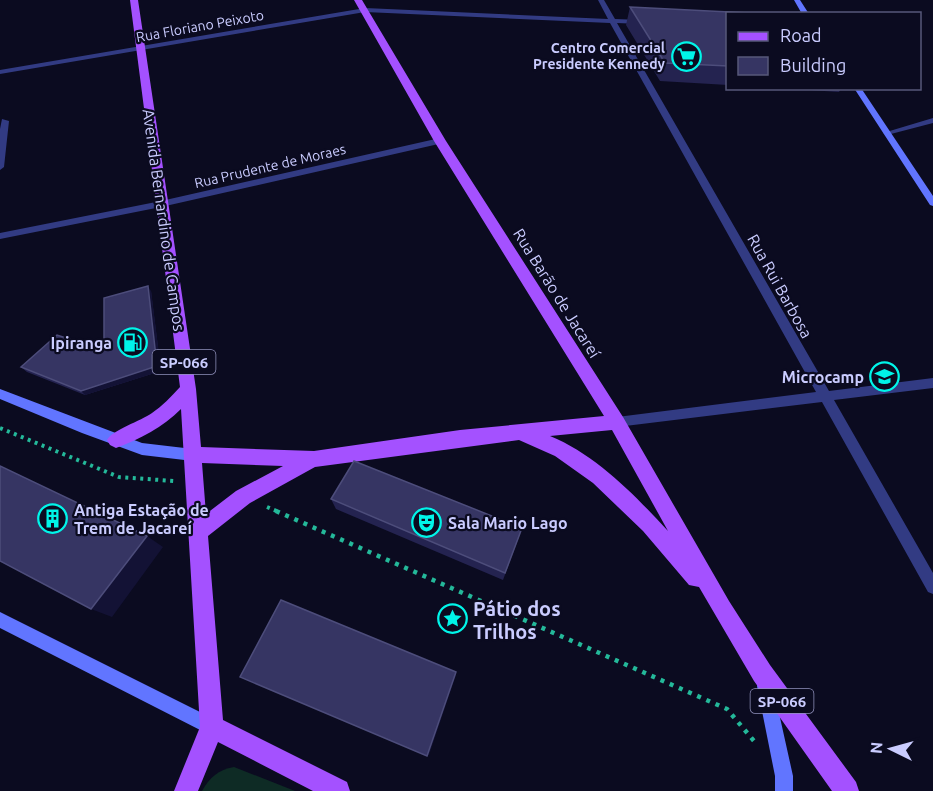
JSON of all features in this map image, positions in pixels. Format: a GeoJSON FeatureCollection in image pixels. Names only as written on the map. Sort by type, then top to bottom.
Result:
{"type":"FeatureCollection","features":[{"type":"Feature","properties":{"kind":"main road","name":"Avenida Bernardino de Campos"},"geometry":{"type":"LineString","coordinates":[[134,0],[188,389],[212,727]]}},
{"type":"Feature","properties":{"kind":"main road","name":"Rua Barão de Jacareí"},"geometry":{"type":"LineString","coordinates":[[361,5],[440,141],[617,422],[722,608]]}},
{"type":"Feature","properties":{"kind":"main road"},"geometry":{"type":"LineString","coordinates":[[858,90],[933,203]]}},
{"type":"Feature","properties":{"kind":"main road"},"geometry":{"type":"LineString","coordinates":[[116,440],[147,426],[174,407],[188,389]]}},
{"type":"Feature","properties":{"kind":"main road"},"geometry":{"type":"LineString","coordinates":[[0,394],[142,449],[193,455],[314,459],[520,432],[617,422]]}},
{"type":"Feature","properties":{"kind":"main road"},"geometry":{"type":"LineString","coordinates":[[520,432],[559,448],[593,471],[660,535],[722,608]]}},
{"type":"Feature","properties":{"kind":"main road"},"geometry":{"type":"LineString","coordinates":[[198,532],[243,497],[314,459]]}},
{"type":"Feature","properties":{"kind":"main road","name":"SP-066"},"geometry":{"type":"LineString","coordinates":[[722,608],[762,673],[847,791]]}},
{"type":"Feature","properties":{"kind":"main road"},"geometry":{"type":"LineString","coordinates":[[0,620],[339,791]]}},
{"type":"Feature","properties":{"kind":"main road"},"geometry":{"type":"LineString","coordinates":[[762,673],[784,776],[784,791]]}},
{"type":"Feature","properties":{"kind":"main road","name":"SP-066"},"geometry":{"type":"LineString","coordinates":[[186,791],[212,727]]}},
{"type":"Feature","properties":{"kind":"street","name":"Rua Rui Barbosa"},"geometry":{"type":"LineString","coordinates":[[602,0],[933,587]]}},
{"type":"Feature","properties":{"kind":"street","name":"Rua Floriano Peixoto"},"geometry":{"type":"LineString","coordinates":[[0,72],[142,48],[361,5],[647,22]]}},
{"type":"Feature","properties":{"kind":"street"},"geometry":{"type":"LineString","coordinates":[[887,133],[933,120]]}},
{"type":"Feature","properties":{"kind":"street"},"geometry":{"type":"LineString","coordinates":[[0,167],[5,121]]}},
{"type":"Feature","properties":{"kind":"street","name":"Rua Prudente de Moraes"},"geometry":{"type":"LineString","coordinates":[[0,236],[161,204],[440,141]]}},
{"type":"Feature","properties":{"kind":"street"},"geometry":{"type":"LineString","coordinates":[[617,422],[933,383]]}},
{"type":"Feature","properties":{"kind":"path"},"geometry":{"type":"LineString","coordinates":[[0,428],[119,477],[194,483]]}},
{"type":"Feature","properties":{"kind":"path"},"geometry":{"type":"LineString","coordinates":[[243,497],[727,709],[755,743]]}},
{"type":"Feature","properties":{"kind":"green space"},"geometry":{"type":"Polygon","coordinates":[[[234,767],[295,791],[202,791],[215,775],[234,767]]]}},
{"type":"Feature","properties":{"kind":"building"},"geometry":{"type":"Polygon","coordinates":[[[630,7],[729,12],[726,12],[726,66],[665,63],[630,7]]]}},
{"type":"Feature","properties":{"kind":"building","name":"Ipiranga"},"geometry":{"type":"Polygon","coordinates":[[[148,286],[157,366],[81,391],[21,367],[57,335],[98,348],[104,342],[104,298],[148,286]]]}},
{"type":"Feature","properties":{"kind":"building","name":"Sala Mario Lago"},"geometry":{"type":"Polygon","coordinates":[[[354,461],[522,528],[505,573],[331,499],[354,461]]]}},
{"type":"Feature","properties":{"kind":"building","name":"Antiga Estação de Trem de Jacareí"},"geometry":{"type":"Polygon","coordinates":[[[0,466],[147,536],[91,609],[0,561],[0,466]]]}},
{"type":"Feature","properties":{"kind":"building"},"geometry":{"type":"Polygon","coordinates":[[[281,600],[456,672],[427,756],[240,677],[281,600]]]}},
{"type":"Feature","properties":{"kind":"place","name":"Centro Comercial Presidente Kennedy"},"geometry":{"type":"Point","coordinates":[686,56]}},
{"type":"Feature","properties":{"kind":"place","name":"Ipiranga"},"geometry":{"type":"Point","coordinates":[133,343]}},
{"type":"Feature","properties":{"kind":"place","name":"Microcamp"},"geometry":{"type":"Point","coordinates":[885,377]}},
{"type":"Feature","properties":{"kind":"place","name":"Antiga Estação de Trem de Jacareí"},"geometry":{"type":"Point","coordinates":[53,519]}},
{"type":"Feature","properties":{"kind":"place","name":"Sala Mario Lago"},"geometry":{"type":"Point","coordinates":[427,523]}},
{"type":"Feature","properties":{"kind":"place","name":"Pátio dos Trilhos"},"geometry":{"type":"Point","coordinates":[452,619]}}]}
